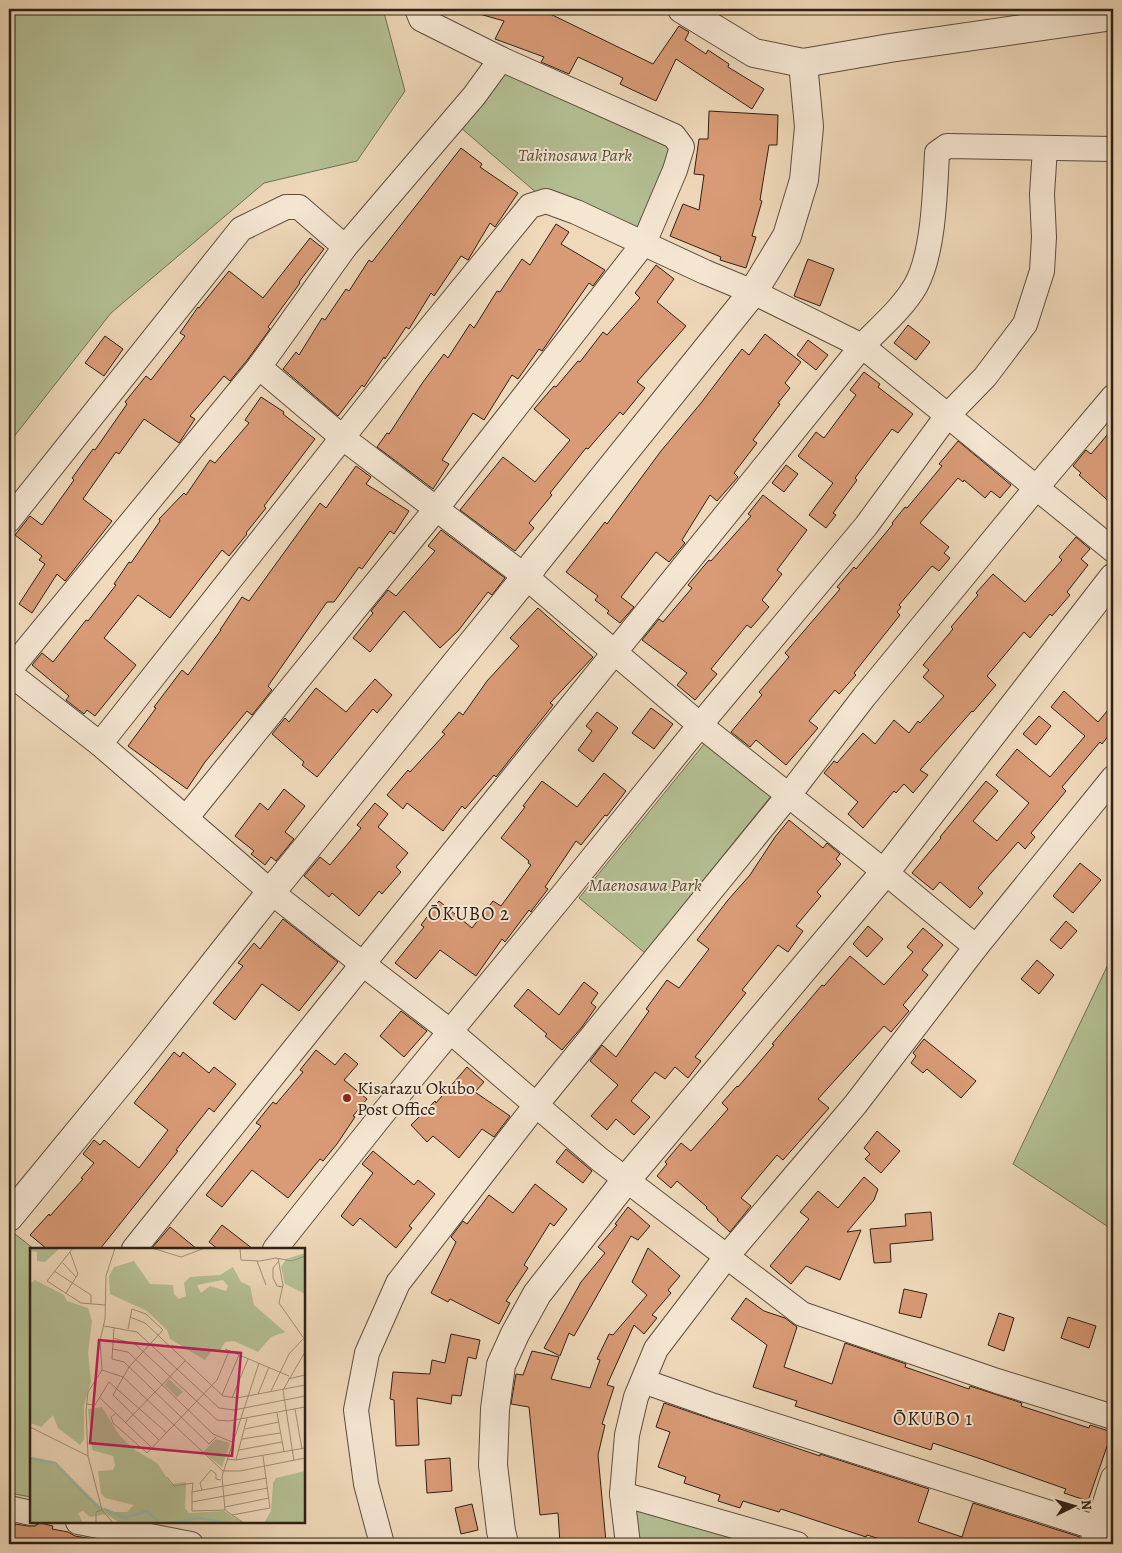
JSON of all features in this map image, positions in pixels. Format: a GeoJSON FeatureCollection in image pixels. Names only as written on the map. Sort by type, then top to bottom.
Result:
{"type":"FeatureCollection","features":[{"type":"Feature","properties":{"kind":"street"},"geometry":{"type":"LineString","coordinates":[[186,818],[436,509],[644,243],[675,170],[682,148],[674,136],[501,59],[421,19],[417,9]]}},
{"type":"Feature","properties":{"kind":"street"},"geometry":{"type":"LineString","coordinates":[[682,9],[754,53],[803,63],[1113,16]]}},
{"type":"Feature","properties":{"kind":"street"},"geometry":{"type":"LineString","coordinates":[[501,59],[474,96],[345,246],[259,366],[9,672],[100,744],[271,892],[451,1032],[598,1159],[802,1314],[996,1381],[1113,1417]]}},
{"type":"Feature","properties":{"kind":"street"},"geometry":{"type":"LineString","coordinates":[[9,1217],[139,1059],[753,292],[787,236],[804,180],[809,127],[803,63]]}},
{"type":"Feature","properties":{"kind":"street"},"geometry":{"type":"LineString","coordinates":[[135,1248],[862,346],[894,314],[915,286],[926,260],[935,194],[937,153],[947,146],[1113,149]]}},
{"type":"Feature","properties":{"kind":"street"},"geometry":{"type":"LineString","coordinates":[[276,1248],[384,1112],[700,725],[866,526],[948,416],[985,377],[1025,324],[1042,270],[1044,237],[1042,194],[1045,148]]}},
{"type":"Feature","properties":{"kind":"street"},"geometry":{"type":"LineString","coordinates":[[100,744],[404,361],[530,206],[546,201],[576,212],[705,272],[753,292],[862,346],[1113,550]]}},
{"type":"Feature","properties":{"kind":"street"},"geometry":{"type":"LineString","coordinates":[[9,520],[241,229],[286,207],[299,207],[345,246]]}},
{"type":"Feature","properties":{"kind":"street"},"geometry":{"type":"LineString","coordinates":[[259,366],[343,438],[526,577],[700,725],[976,947]]}},
{"type":"Feature","properties":{"kind":"street"},"geometry":{"type":"LineString","coordinates":[[382,1544],[366,1484],[356,1410],[367,1353],[398,1283],[536,1105],[788,796],[864,697],[1113,397]]}},
{"type":"Feature","properties":{"kind":"street"},"geometry":{"type":"LineString","coordinates":[[504,1544],[500,1531],[493,1465],[495,1409],[501,1365],[515,1334],[538,1294],[626,1180],[885,872],[1113,578]]}},
{"type":"Feature","properties":{"kind":"street"},"geometry":{"type":"LineString","coordinates":[[628,1544],[622,1494],[627,1436],[636,1397],[656,1349],[727,1256],[855,1105],[976,947],[1113,778]]}},
{"type":"Feature","properties":{"kind":"street"},"geometry":{"type":"LineString","coordinates":[[643,1380],[1095,1536],[1113,1478]]}},
{"type":"Feature","properties":{"kind":"street"},"geometry":{"type":"LineString","coordinates":[[622,1494],[797,1544]]}},
{"type":"Feature","properties":{"kind":"street"},"geometry":{"type":"LineString","coordinates":[[9,1508],[30,1513]]}},
{"type":"Feature","properties":{"kind":"street"},"geometry":{"type":"LineString","coordinates":[[89,1523],[152,1529],[192,1544]]}},
{"type":"Feature","properties":{"kind":"green space"},"geometry":{"type":"Polygon","coordinates":[[[29,9],[383,9],[405,91],[357,161],[264,183],[111,313],[9,443],[9,13],[29,9]]]}},
{"type":"Feature","properties":{"kind":"green space","name":"Takinosawa Park"},"geometry":{"type":"Polygon","coordinates":[[[501,59],[682,147],[644,243],[546,201],[453,121],[501,59]]]}},
{"type":"Feature","properties":{"kind":"green space","name":"Maenosawa Park"},"geometry":{"type":"Polygon","coordinates":[[[705,743],[771,796],[645,953],[579,898],[705,743]]]}},
{"type":"Feature","properties":{"kind":"green space"},"geometry":{"type":"Polygon","coordinates":[[[1113,954],[1113,1230],[1013,1164],[1113,954]]]}},
{"type":"Feature","properties":{"kind":"green space"},"geometry":{"type":"Polygon","coordinates":[[[15,1234],[33,1248],[30,1248],[30,1497],[9,1493],[9,1242],[15,1234]]]}},
{"type":"Feature","properties":{"kind":"green space"},"geometry":{"type":"Polygon","coordinates":[[[639,1505],[765,1544],[638,1544],[634,1513],[639,1505]]]}},
{"type":"Feature","properties":{"kind":"building"},"geometry":{"type":"Polygon","coordinates":[[[476,9],[540,9],[653,64],[679,26],[689,32],[685,40],[706,54],[708,50],[729,64],[728,67],[764,89],[752,109],[676,59],[656,101],[620,84],[623,78],[578,57],[569,74],[541,62],[544,57],[495,39],[504,21],[476,13],[476,9]]]}},
{"type":"Feature","properties":{"kind":"building"},"geometry":{"type":"Polygon","coordinates":[[[709,111],[778,115],[777,145],[769,145],[760,200],[762,201],[752,236],[756,237],[746,268],[720,260],[721,257],[670,236],[683,204],[699,210],[704,175],[694,174],[699,139],[708,139],[709,111]]]}},
{"type":"Feature","properties":{"kind":"building"},"geometry":{"type":"Polygon","coordinates":[[[461,148],[482,164],[480,167],[518,193],[495,227],[490,223],[468,260],[461,256],[434,296],[431,293],[409,329],[406,327],[364,387],[362,385],[338,416],[283,369],[296,352],[299,355],[322,318],[325,320],[346,289],[349,291],[369,260],[372,262],[461,148]]]}},
{"type":"Feature","properties":{"kind":"building"},"geometry":{"type":"Polygon","coordinates":[[[556,224],[569,232],[561,244],[605,270],[593,286],[589,283],[542,351],[539,349],[518,379],[512,375],[484,420],[473,413],[442,460],[449,464],[433,489],[377,447],[387,433],[389,434],[444,354],[448,358],[470,324],[474,328],[497,291],[500,292],[522,259],[530,265],[556,224]]]}},
{"type":"Feature","properties":{"kind":"building"},"geometry":{"type":"Polygon","coordinates":[[[310,238],[324,249],[299,282],[268,327],[270,329],[248,359],[230,381],[224,376],[190,416],[195,419],[179,443],[144,419],[119,454],[116,452],[83,499],[112,521],[65,581],[57,574],[32,613],[19,604],[45,564],[39,560],[42,556],[15,535],[30,516],[42,525],[74,480],[72,478],[93,449],[95,450],[127,404],[125,402],[146,376],[151,380],[185,336],[180,333],[198,307],[229,271],[263,298],[310,238]]]}},
{"type":"Feature","properties":{"kind":"building"},"geometry":{"type":"Polygon","coordinates":[[[808,259],[834,269],[820,306],[794,296],[808,259]]]}},
{"type":"Feature","properties":{"kind":"building"},"geometry":{"type":"Polygon","coordinates":[[[656,265],[674,279],[657,302],[686,326],[637,382],[645,388],[623,415],[620,412],[588,449],[586,448],[550,493],[552,495],[529,523],[534,528],[515,551],[460,510],[503,457],[535,482],[570,440],[534,409],[578,361],[580,362],[603,332],[607,335],[640,298],[635,293],[656,265]]]}},
{"type":"Feature","properties":{"kind":"building"},"geometry":{"type":"Polygon","coordinates":[[[908,325],[930,342],[916,360],[894,343],[908,325]]]}},
{"type":"Feature","properties":{"kind":"building"},"geometry":{"type":"Polygon","coordinates":[[[765,334],[801,362],[785,383],[790,388],[753,440],[757,443],[734,473],[738,477],[717,501],[710,495],[682,540],[685,543],[669,562],[656,552],[621,597],[634,607],[620,623],[595,600],[598,596],[566,572],[605,522],[607,524],[661,451],[742,349],[749,355],[765,334]]]}},
{"type":"Feature","properties":{"kind":"building"},"geometry":{"type":"Polygon","coordinates":[[[105,336],[123,349],[104,376],[85,363],[105,336]]]}},
{"type":"Feature","properties":{"kind":"building"},"geometry":{"type":"Polygon","coordinates":[[[808,340],[828,355],[816,370],[797,355],[808,340]]]}},
{"type":"Feature","properties":{"kind":"building"},"geometry":{"type":"Polygon","coordinates":[[[864,372],[880,384],[878,387],[913,414],[898,433],[892,429],[855,478],[857,480],[833,513],[836,515],[826,528],[809,515],[833,483],[798,456],[816,432],[824,438],[856,395],[850,390],[864,372]]]}},
{"type":"Feature","properties":{"kind":"building"},"geometry":{"type":"Polygon","coordinates":[[[261,397],[284,412],[283,414],[315,439],[264,506],[266,508],[247,534],[229,556],[222,550],[170,618],[138,595],[104,638],[136,665],[95,716],[87,710],[84,714],[66,700],[69,696],[32,665],[42,653],[53,662],[116,585],[114,584],[129,562],[131,563],[160,521],[159,519],[184,493],[186,495],[210,460],[215,463],[249,423],[245,420],[261,397]]]}},
{"type":"Feature","properties":{"kind":"building"},"geometry":{"type":"Polygon","coordinates":[[[1113,428],[1113,505],[1079,475],[1081,473],[1073,466],[1086,450],[1091,454],[1113,428]]]}},
{"type":"Feature","properties":{"kind":"building"},"geometry":{"type":"Polygon","coordinates":[[[958,441],[1011,485],[1000,498],[991,491],[985,498],[964,480],[963,482],[958,478],[920,523],[949,547],[944,553],[950,558],[939,571],[932,566],[899,605],[901,607],[897,612],[900,615],[854,673],[856,675],[839,694],[835,690],[809,721],[818,728],[786,765],[756,740],[750,747],[731,732],[762,695],[759,692],[789,657],[785,653],[840,589],[837,587],[854,567],[856,569],[905,507],[907,508],[942,466],[939,464],[958,441]]]}},
{"type":"Feature","properties":{"kind":"building"},"geometry":{"type":"Polygon","coordinates":[[[786,465],[798,474],[784,492],[772,483],[786,465]]]}},
{"type":"Feature","properties":{"kind":"building"},"geometry":{"type":"Polygon","coordinates":[[[356,466],[371,477],[366,484],[409,511],[394,534],[390,531],[362,569],[359,567],[334,602],[327,602],[268,686],[272,690],[252,715],[247,711],[205,762],[187,789],[128,746],[182,670],[188,675],[221,630],[242,597],[249,601],[320,503],[326,508],[356,466]]]}},
{"type":"Feature","properties":{"kind":"building"},"geometry":{"type":"Polygon","coordinates":[[[763,495],[807,530],[777,570],[782,574],[762,600],[769,607],[751,628],[747,625],[711,669],[717,674],[695,700],[677,685],[687,673],[642,640],[659,619],[663,622],[692,588],[688,585],[751,516],[748,514],[763,495]]]}},
{"type":"Feature","properties":{"kind":"building"},"geometry":{"type":"Polygon","coordinates":[[[441,530],[505,578],[492,595],[488,592],[458,631],[440,648],[404,611],[370,652],[353,638],[388,590],[396,596],[435,551],[428,546],[441,530]]]}},
{"type":"Feature","properties":{"kind":"building"},"geometry":{"type":"Polygon","coordinates":[[[1076,537],[1090,549],[1081,559],[1088,565],[1067,592],[1070,595],[1052,616],[1050,614],[1030,638],[1024,632],[987,676],[996,685],[920,770],[928,775],[913,793],[904,784],[896,793],[894,791],[863,828],[848,814],[858,802],[824,773],[834,761],[837,763],[863,733],[875,744],[894,720],[909,733],[918,721],[920,723],[944,696],[923,677],[929,670],[923,665],[953,629],[951,627],[978,595],[976,593],[993,574],[1025,602],[1062,560],[1059,557],[1076,537]]]}},
{"type":"Feature","properties":{"kind":"building"},"geometry":{"type":"Polygon","coordinates":[[[538,608],[593,657],[550,703],[553,705],[496,777],[494,775],[465,809],[462,806],[443,831],[407,803],[403,809],[387,795],[408,770],[410,772],[445,734],[442,732],[459,712],[463,715],[487,681],[519,646],[510,638],[538,608]]]}},
{"type":"Feature","properties":{"kind":"building"},"geometry":{"type":"Polygon","coordinates":[[[375,679],[392,695],[377,713],[373,709],[317,777],[302,765],[304,762],[272,734],[285,718],[289,722],[316,688],[346,712],[375,679]]]}},
{"type":"Feature","properties":{"kind":"building"},"geometry":{"type":"Polygon","coordinates":[[[1064,691],[1098,722],[1113,704],[1113,730],[1102,744],[1100,742],[1062,787],[1066,791],[1031,833],[1035,837],[1025,849],[1018,842],[978,888],[983,893],[970,908],[940,882],[933,890],[912,873],[986,781],[998,791],[973,821],[997,841],[1029,803],[996,775],[1017,749],[1050,777],[1085,736],[1051,707],[1064,691]]]}},
{"type":"Feature","properties":{"kind":"building"},"geometry":{"type":"Polygon","coordinates":[[[651,708],[673,724],[654,749],[632,733],[651,708]]]}},
{"type":"Feature","properties":{"kind":"building"},"geometry":{"type":"Polygon","coordinates":[[[597,712],[618,728],[593,762],[578,750],[592,731],[586,726],[597,712]]]}},
{"type":"Feature","properties":{"kind":"building"},"geometry":{"type":"Polygon","coordinates":[[[1039,716],[1051,726],[1036,745],[1023,734],[1039,716]]]}},
{"type":"Feature","properties":{"kind":"building"},"geometry":{"type":"Polygon","coordinates":[[[604,773],[626,791],[581,845],[576,841],[545,887],[548,889],[531,912],[529,910],[505,942],[502,939],[476,976],[440,950],[416,979],[395,963],[424,927],[421,925],[439,901],[472,928],[493,901],[501,906],[531,865],[528,863],[529,861],[501,838],[542,781],[577,807],[604,773]]]}},
{"type":"Feature","properties":{"kind":"building"},"geometry":{"type":"Polygon","coordinates":[[[284,789],[305,806],[285,832],[294,839],[276,861],[271,857],[265,865],[251,854],[254,851],[235,836],[260,803],[268,810],[284,789]]]}},
{"type":"Feature","properties":{"kind":"building"},"geometry":{"type":"Polygon","coordinates":[[[375,803],[388,814],[378,827],[408,853],[396,867],[401,872],[382,894],[379,891],[359,916],[332,893],[329,897],[304,876],[320,857],[330,865],[361,828],[357,825],[375,803]]]}},
{"type":"Feature","properties":{"kind":"building"},"geometry":{"type":"Polygon","coordinates":[[[789,820],[823,848],[827,843],[840,854],[836,859],[841,864],[817,892],[821,896],[796,926],[803,931],[788,952],[778,945],[742,990],[746,993],[695,1057],[701,1061],[688,1078],[675,1067],[665,1079],[655,1072],[631,1101],[650,1117],[634,1135],[616,1119],[607,1130],[591,1116],[618,1085],[590,1061],[602,1045],[616,1057],[649,1011],[646,1009],[667,980],[679,988],[709,949],[697,940],[750,875],[775,837],[789,820]]]}},
{"type":"Feature","properties":{"kind":"building"},"geometry":{"type":"Polygon","coordinates":[[[1080,863],[1101,880],[1073,913],[1053,896],[1080,863]]]}},
{"type":"Feature","properties":{"kind":"building"},"geometry":{"type":"Polygon","coordinates":[[[283,919],[338,962],[299,1011],[262,984],[235,1020],[213,1003],[243,966],[238,963],[254,943],[260,949],[283,919]]]}},
{"type":"Feature","properties":{"kind":"building"},"geometry":{"type":"Polygon","coordinates":[[[1066,921],[1077,931],[1061,949],[1050,940],[1066,921]]]}},
{"type":"Feature","properties":{"kind":"building"},"geometry":{"type":"Polygon","coordinates":[[[868,926],[883,939],[867,957],[853,944],[868,926]]]}},
{"type":"Feature","properties":{"kind":"building"},"geometry":{"type":"Polygon","coordinates":[[[923,928],[943,945],[922,970],[928,975],[903,1005],[909,1011],[891,1032],[884,1026],[818,1099],[829,1108],[783,1160],[777,1155],[741,1198],[751,1206],[730,1232],[707,1207],[677,1181],[671,1188],[657,1176],[667,1164],[665,1162],[681,1143],[691,1151],[728,1109],[722,1103],[774,1045],[772,1044],[822,985],[824,986],[850,956],[884,985],[913,952],[907,947],[923,928]]]}},
{"type":"Feature","properties":{"kind":"building"},"geometry":{"type":"Polygon","coordinates":[[[1037,960],[1054,975],[1039,994],[1021,979],[1037,960]]]}},
{"type":"Feature","properties":{"kind":"building"},"geometry":{"type":"Polygon","coordinates":[[[584,982],[598,993],[591,1003],[596,1007],[562,1050],[545,1036],[547,1034],[514,1006],[528,989],[559,1015],[584,982]]]}},
{"type":"Feature","properties":{"kind":"building"},"geometry":{"type":"Polygon","coordinates":[[[401,1011],[427,1031],[404,1057],[380,1036],[401,1011]]]}},
{"type":"Feature","properties":{"kind":"building"},"geometry":{"type":"Polygon","coordinates":[[[924,1039],[976,1081],[961,1098],[927,1069],[923,1073],[911,1063],[916,1056],[913,1053],[924,1039]]]}},
{"type":"Feature","properties":{"kind":"building"},"geometry":{"type":"Polygon","coordinates":[[[316,1050],[335,1065],[345,1053],[358,1064],[344,1080],[367,1099],[353,1116],[355,1117],[337,1144],[323,1161],[320,1159],[288,1198],[252,1170],[222,1207],[206,1195],[261,1126],[256,1123],[273,1102],[276,1104],[303,1072],[300,1070],[316,1050]]]}},
{"type":"Feature","properties":{"kind":"building"},"geometry":{"type":"Polygon","coordinates":[[[174,1052],[180,1057],[183,1052],[209,1073],[214,1067],[236,1084],[214,1112],[209,1108],[176,1150],[178,1151],[101,1248],[46,1248],[30,1235],[83,1179],[81,1178],[94,1163],[83,1154],[94,1140],[100,1145],[104,1140],[139,1168],[168,1130],[134,1103],[174,1052]]]}},
{"type":"Feature","properties":{"kind":"building"},"geometry":{"type":"Polygon","coordinates":[[[467,1067],[484,1082],[475,1092],[510,1116],[494,1137],[482,1129],[459,1158],[433,1136],[427,1142],[411,1125],[435,1101],[436,1103],[467,1067]]]}},
{"type":"Feature","properties":{"kind":"building"},"geometry":{"type":"Polygon","coordinates":[[[877,1131],[900,1151],[881,1173],[865,1159],[870,1154],[864,1148],[877,1131]]]}},
{"type":"Feature","properties":{"kind":"building"},"geometry":{"type":"Polygon","coordinates":[[[566,1149],[592,1171],[583,1183],[556,1162],[566,1149]]]}},
{"type":"Feature","properties":{"kind":"building"},"geometry":{"type":"Polygon","coordinates":[[[373,1151],[414,1185],[418,1180],[435,1194],[409,1226],[412,1228],[396,1248],[360,1218],[353,1226],[341,1216],[373,1173],[362,1164],[373,1151]]]}},
{"type":"Feature","properties":{"kind":"building"},"geometry":{"type":"Polygon","coordinates":[[[864,1177],[878,1189],[874,1200],[847,1232],[861,1230],[840,1280],[806,1266],[791,1284],[770,1266],[809,1219],[800,1212],[818,1191],[838,1208],[864,1177]]]}},
{"type":"Feature","properties":{"kind":"building"},"geometry":{"type":"Polygon","coordinates":[[[535,1184],[567,1209],[554,1226],[550,1223],[524,1265],[528,1268],[506,1301],[510,1303],[499,1324],[450,1299],[448,1302],[431,1293],[456,1242],[451,1237],[463,1221],[467,1224],[489,1195],[513,1213],[535,1184]]]}},
{"type":"Feature","properties":{"kind":"building"},"geometry":{"type":"Polygon","coordinates":[[[628,1207],[650,1226],[638,1240],[631,1236],[574,1336],[569,1333],[560,1356],[544,1348],[581,1282],[605,1253],[598,1247],[617,1225],[615,1224],[628,1207]]]}},
{"type":"Feature","properties":{"kind":"building"},"geometry":{"type":"Polygon","coordinates":[[[931,1212],[933,1240],[890,1244],[891,1262],[874,1263],[870,1229],[906,1226],[905,1214],[931,1212]]]}},
{"type":"Feature","properties":{"kind":"building"},"geometry":{"type":"Polygon","coordinates":[[[222,1225],[252,1248],[217,1248],[209,1242],[222,1225]]]}},
{"type":"Feature","properties":{"kind":"building"},"geometry":{"type":"Polygon","coordinates":[[[170,1227],[196,1248],[152,1248],[170,1227]]]}},
{"type":"Feature","properties":{"kind":"building"},"geometry":{"type":"Polygon","coordinates":[[[648,1248],[680,1276],[668,1290],[671,1293],[652,1315],[657,1318],[644,1334],[634,1325],[607,1385],[614,1387],[602,1424],[605,1425],[598,1455],[606,1542],[560,1544],[558,1513],[540,1515],[529,1407],[511,1404],[516,1374],[523,1375],[532,1351],[559,1357],[551,1379],[590,1388],[600,1360],[597,1359],[609,1334],[613,1335],[647,1295],[632,1282],[648,1248]]]}},
{"type":"Feature","properties":{"kind":"building"},"geometry":{"type":"Polygon","coordinates":[[[904,1289],[927,1294],[921,1318],[899,1313],[904,1289]]]}},
{"type":"Feature","properties":{"kind":"building"},"geometry":{"type":"Polygon","coordinates":[[[746,1298],[764,1311],[785,1318],[797,1327],[784,1367],[832,1384],[845,1343],[906,1364],[905,1367],[969,1389],[970,1386],[1022,1403],[1021,1406],[1089,1428],[1090,1425],[1112,1432],[1088,1501],[1064,1493],[1066,1489],[978,1458],[933,1443],[931,1450],[795,1406],[797,1401],[753,1387],[767,1345],[731,1319],[746,1298]]]}},
{"type":"Feature","properties":{"kind":"building"},"geometry":{"type":"Polygon","coordinates":[[[999,1313],[1014,1318],[1004,1351],[988,1345],[999,1313]]]}},
{"type":"Feature","properties":{"kind":"building"},"geometry":{"type":"Polygon","coordinates":[[[1068,1317],[1096,1326],[1089,1348],[1061,1338],[1068,1317]]]}},
{"type":"Feature","properties":{"kind":"building"},"geometry":{"type":"Polygon","coordinates":[[[451,1334],[480,1340],[476,1359],[468,1357],[461,1396],[452,1395],[451,1404],[417,1398],[419,1445],[396,1446],[394,1400],[390,1399],[393,1372],[430,1374],[432,1360],[445,1363],[451,1334]]]}},
{"type":"Feature","properties":{"kind":"building"},"geometry":{"type":"Polygon","coordinates":[[[664,1403],[820,1456],[820,1454],[929,1489],[918,1522],[962,1537],[973,1503],[1080,1537],[1079,1544],[896,1544],[867,1535],[866,1537],[781,1509],[779,1512],[743,1501],[740,1508],[718,1501],[720,1495],[684,1483],[686,1477],[658,1467],[670,1432],[656,1427],[664,1403]]]}},
{"type":"Feature","properties":{"kind":"building"},"geometry":{"type":"Polygon","coordinates":[[[450,1458],[452,1491],[427,1493],[425,1460],[450,1458]]]}},
{"type":"Feature","properties":{"kind":"building"},"geometry":{"type":"Polygon","coordinates":[[[472,1504],[478,1530],[461,1534],[455,1508],[472,1504]]]}},
{"type":"Feature","properties":{"kind":"building"},"geometry":{"type":"Polygon","coordinates":[[[40,1523],[53,1526],[52,1529],[68,1532],[75,1536],[93,1539],[92,1544],[12,1544],[15,1524],[35,1526],[40,1523]]]}},
{"type":"Feature","properties":{"kind":"place","name":"Kisarazu Okubo Post Office"},"geometry":{"type":"Point","coordinates":[347,1098]}},
{"type":"Feature","properties":{"kind":"district","name":"ŌKUBO 2"},"geometry":{"type":"Point","coordinates":[469,913]}},
{"type":"Feature","properties":{"kind":"district","name":"ŌKUBO 1"},"geometry":{"type":"Point","coordinates":[933,1418]}}]}
